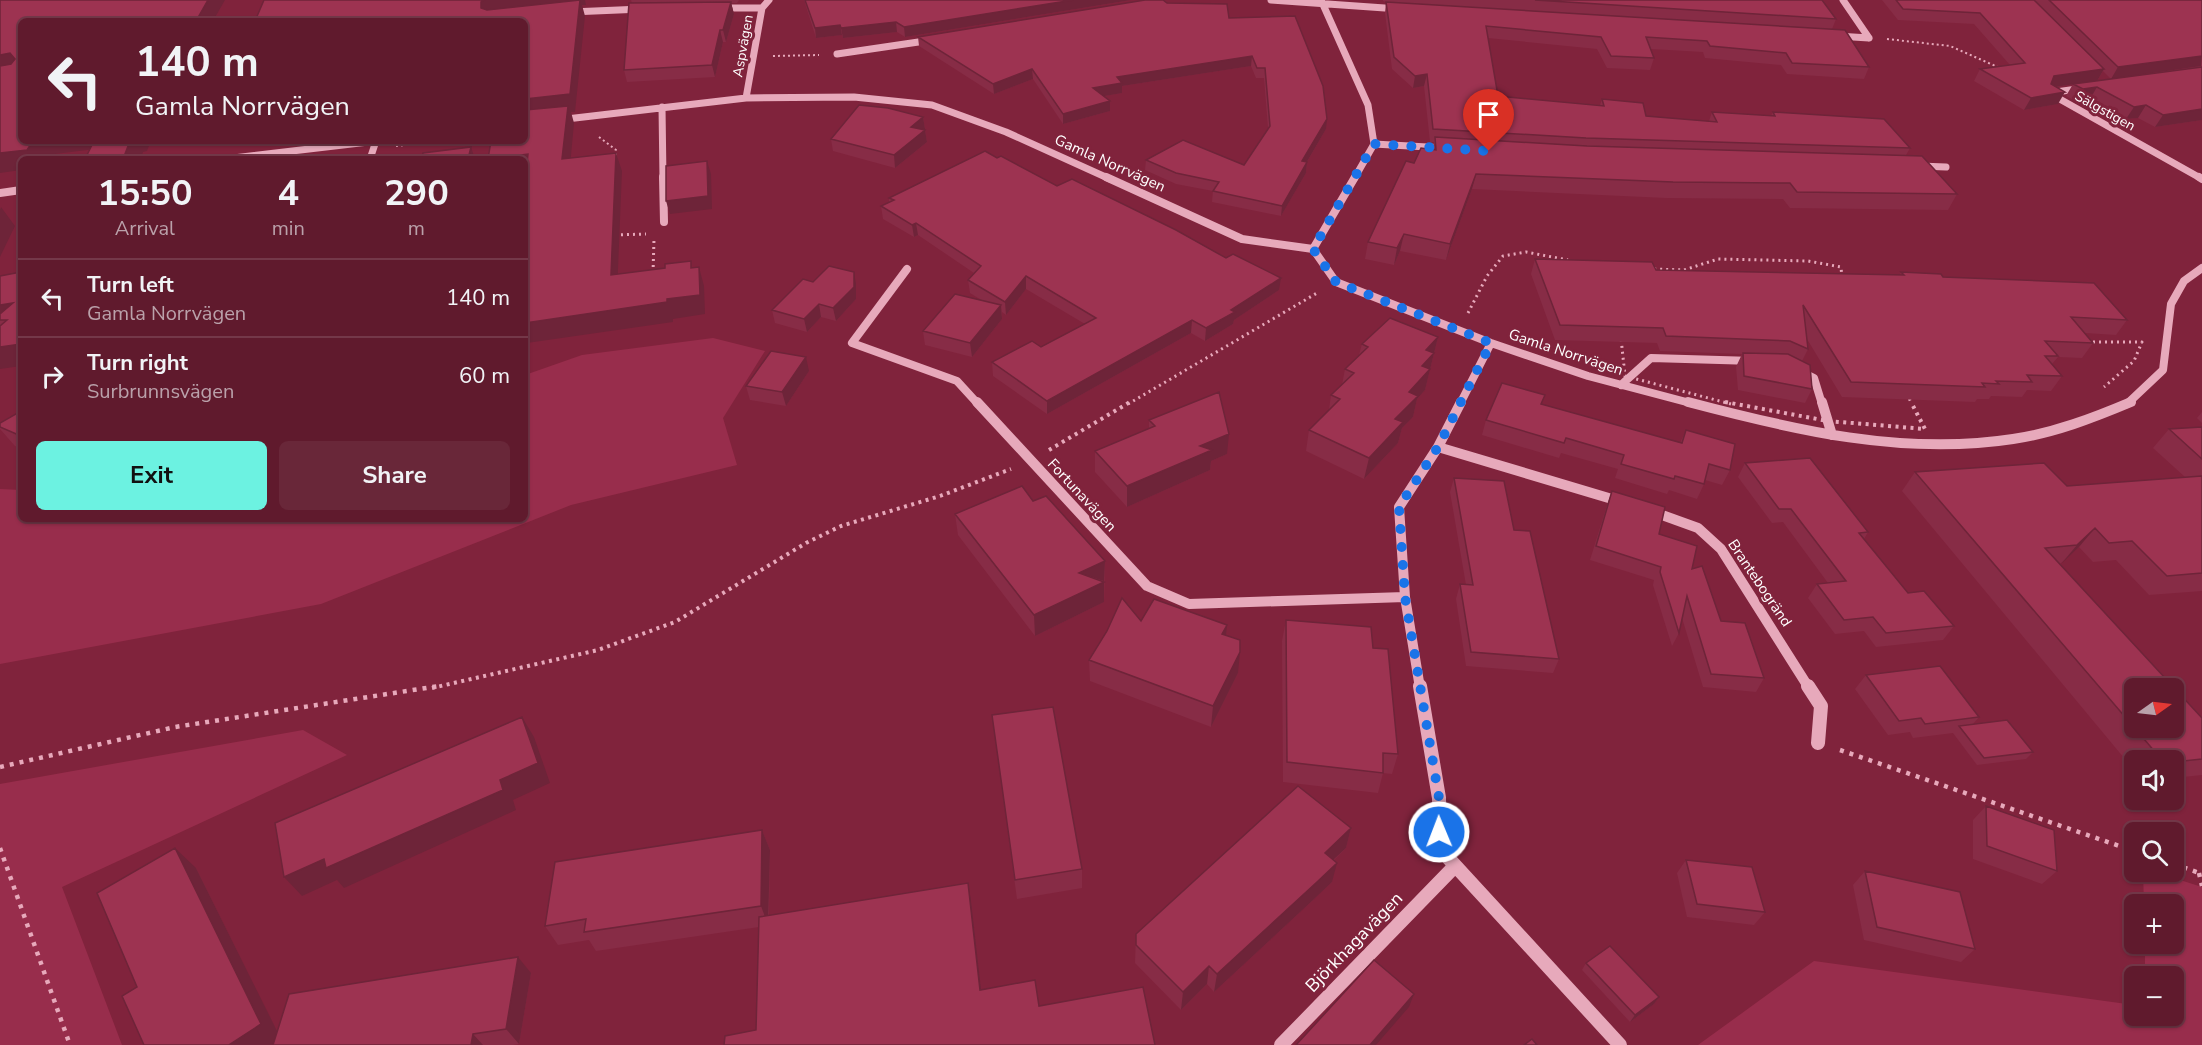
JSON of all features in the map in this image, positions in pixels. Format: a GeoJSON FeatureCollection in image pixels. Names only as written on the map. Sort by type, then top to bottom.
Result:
{"type":"FeatureCollection","features":[{"type":"Feature","properties":{"kind":"street","name":"Aspvägen"},"geometry":{"type":"LineString","coordinates":[[746,98],[762,8],[769,0]]}},
{"type":"Feature","properties":{"kind":"street"},"geometry":{"type":"LineString","coordinates":[[1270,0],[1406,9]]}},
{"type":"Feature","properties":{"kind":"street"},"geometry":{"type":"LineString","coordinates":[[1843,0],[1869,38]]}},
{"type":"Feature","properties":{"kind":"street"},"geometry":{"type":"LineString","coordinates":[[1322,2],[1368,105],[1374,144],[1313,249],[1336,282]]}},
{"type":"Feature","properties":{"kind":"street"},"geometry":{"type":"LineString","coordinates":[[704,8],[762,8]]}},
{"type":"Feature","properties":{"kind":"street"},"geometry":{"type":"LineString","coordinates":[[566,12],[646,9]]}},
{"type":"Feature","properties":{"kind":"street"},"geometry":{"type":"LineString","coordinates":[[1833,35],[1869,38]]}},
{"type":"Feature","properties":{"kind":"street"},"geometry":{"type":"LineString","coordinates":[[837,54],[939,38]]}},
{"type":"Feature","properties":{"kind":"street","name":"Sälgstigen"},"geometry":{"type":"LineString","coordinates":[[2096,86],[2049,93],[2202,179]]}},
{"type":"Feature","properties":{"kind":"street","name":"Gamla Norrvägen"},"geometry":{"type":"LineString","coordinates":[[548,121],[746,98],[854,97],[932,105],[1006,132],[1242,239],[1313,249]]}},
{"type":"Feature","properties":{"kind":"street"},"geometry":{"type":"LineString","coordinates":[[662,107],[664,222]]}},
{"type":"Feature","properties":{"kind":"street"},"geometry":{"type":"LineString","coordinates":[[250,156],[351,144]]}},
{"type":"Feature","properties":{"kind":"street"},"geometry":{"type":"LineString","coordinates":[[1374,144],[1455,148]]}},
{"type":"Feature","properties":{"kind":"street"},"geometry":{"type":"LineString","coordinates":[[1912,166],[1946,167]]}},
{"type":"Feature","properties":{"kind":"street"},"geometry":{"type":"LineString","coordinates":[[0,193],[18,190]]}},
{"type":"Feature","properties":{"kind":"street","name":"Gamla Norrvägen"},"geometry":{"type":"LineString","coordinates":[[1336,282],[1491,343],[1782,427],[1869,441],[1944,445],[2014,439],[2077,424],[2132,402],[2163,370],[2171,304],[2184,281],[2202,268]]}},
{"type":"Feature","properties":{"kind":"street","name":"Fortunavägen"},"geometry":{"type":"LineString","coordinates":[[907,269],[852,343],[957,381],[1147,586],[1189,604],[1405,597]]}},
{"type":"Feature","properties":{"kind":"street"},"geometry":{"type":"LineString","coordinates":[[1491,343],[1438,447],[1399,507],[1405,597],[1439,798],[1440,849],[1620,1045]]}},
{"type":"Feature","properties":{"kind":"street"},"geometry":{"type":"LineString","coordinates":[[1625,380],[1650,358],[1770,362]]}},
{"type":"Feature","properties":{"kind":"street"},"geometry":{"type":"LineString","coordinates":[[1790,366],[1814,378],[1832,435]]}},
{"type":"Feature","properties":{"kind":"street","name":"Brantebogränd"},"geometry":{"type":"LineString","coordinates":[[1438,447],[1638,507],[1698,528],[1721,549],[1821,706],[1818,743]]}},
{"type":"Feature","properties":{"kind":"street","name":"Björkhagavägen"},"geometry":{"type":"LineString","coordinates":[[1281,1045],[1455,866]]}},
{"type":"Feature","properties":{"kind":"path"},"geometry":{"type":"LineString","coordinates":[[1869,38],[1950,46],[1977,56],[2008,73]]}},
{"type":"Feature","properties":{"kind":"path"},"geometry":{"type":"LineString","coordinates":[[754,56],[837,54]]}},
{"type":"Feature","properties":{"kind":"path"},"geometry":{"type":"LineString","coordinates":[[594,133],[616,150],[616,161]]}},
{"type":"Feature","properties":{"kind":"path"},"geometry":{"type":"LineString","coordinates":[[615,224],[615,235]]}},
{"type":"Feature","properties":{"kind":"path"},"geometry":{"type":"LineString","coordinates":[[604,237],[654,235],[653,282]]}},
{"type":"Feature","properties":{"kind":"path"},"geometry":{"type":"LineString","coordinates":[[1464,322],[1495,260],[1510,251],[1530,250],[1576,262]]}},
{"type":"Feature","properties":{"kind":"path"},"geometry":{"type":"LineString","coordinates":[[1586,264],[1596,267],[1684,270],[1718,259],[1808,261],[1841,267],[1843,290],[1889,346],[1893,368],[1925,429]]}},
{"type":"Feature","properties":{"kind":"path"},"geometry":{"type":"LineString","coordinates":[[1596,267],[1619,319],[1633,343],[1650,358]]}},
{"type":"Feature","properties":{"kind":"path"},"geometry":{"type":"LineString","coordinates":[[0,767],[175,727],[413,692],[598,650],[675,622],[806,543],[841,526],[939,496],[1030,461],[1186,372],[1336,282]]}},
{"type":"Feature","properties":{"kind":"path"},"geometry":{"type":"LineString","coordinates":[[1619,319],[1631,320]]}},
{"type":"Feature","properties":{"kind":"path"},"geometry":{"type":"LineString","coordinates":[[1619,319],[1625,380]]}},
{"type":"Feature","properties":{"kind":"path"},"geometry":{"type":"LineString","coordinates":[[1867,331],[1890,332]]}},
{"type":"Feature","properties":{"kind":"path"},"geometry":{"type":"LineString","coordinates":[[2076,342],[2142,342],[2134,361],[2098,392]]}},
{"type":"Feature","properties":{"kind":"path"},"geometry":{"type":"LineString","coordinates":[[1615,373],[1625,380],[1739,406],[1828,421],[1935,429]]}},
{"type":"Feature","properties":{"kind":"path"},"geometry":{"type":"LineString","coordinates":[[1818,743],[2124,848]]}},
{"type":"Feature","properties":{"kind":"path"},"geometry":{"type":"LineString","coordinates":[[0,848],[70,1045]]}},
{"type":"Feature","properties":{"kind":"path"},"geometry":{"type":"LineString","coordinates":[[2184,868],[2201,874],[2202,886]]}},
{"type":"Feature","properties":{"kind":"shaded area"},"geometry":{"type":"Polygon","coordinates":[[[713,338],[765,351],[723,418],[737,465],[571,505],[321,604],[0,664],[0,489],[18,490],[18,522],[528,522],[528,374],[582,355],[713,338]]]}},
{"type":"Feature","properties":{"kind":"shaded area"},"geometry":{"type":"Polygon","coordinates":[[[303,730],[347,755],[62,887],[122,1045],[0,1045],[0,784],[303,730]]]}},
{"type":"Feature","properties":{"kind":"shaded area"},"geometry":{"type":"Polygon","coordinates":[[[2184,881],[2202,887],[2202,1045],[1698,1045],[1814,961],[2124,1004],[2124,1026],[2184,1026],[2184,966],[2145,966],[2145,954],[2184,954],[2184,894],[2144,894],[2143,882],[2184,881]]]}},
{"type":"Feature","properties":{"kind":"building"},"geometry":{"type":"Polygon","coordinates":[[[0,0],[208,0],[198,18],[18,18],[18,144],[31,144],[27,150],[0,153],[0,66],[11,64],[15,59],[10,53],[0,55],[0,0]]]}},
{"type":"Feature","properties":{"kind":"building"},"geometry":{"type":"Polygon","coordinates":[[[264,0],[484,0],[481,2],[481,8],[487,10],[580,0],[570,94],[528,99],[528,18],[256,18],[264,0]]]}},
{"type":"Feature","properties":{"kind":"building"},"geometry":{"type":"Polygon","coordinates":[[[805,0],[1073,0],[904,27],[896,22],[841,28],[840,25],[815,28],[805,0]]]}},
{"type":"Feature","properties":{"kind":"building"},"geometry":{"type":"Polygon","coordinates":[[[1145,0],[1163,0],[1167,3],[1227,4],[1229,18],[1295,16],[1323,86],[1327,119],[1302,161],[1307,162],[1282,206],[1213,191],[1219,182],[1176,173],[1146,160],[1183,140],[1244,165],[1270,126],[1265,68],[1257,68],[1252,56],[1117,77],[1122,83],[1093,88],[1110,101],[1063,114],[1032,69],[993,84],[918,37],[1145,0]]]}},
{"type":"Feature","properties":{"kind":"building"},"geometry":{"type":"Polygon","coordinates":[[[1535,0],[1822,0],[1836,19],[1535,0]]]}},
{"type":"Feature","properties":{"kind":"building"},"geometry":{"type":"Polygon","coordinates":[[[1896,0],[2034,0],[2104,69],[2054,76],[2051,84],[2065,92],[2031,98],[1980,69],[2025,63],[1980,13],[1903,9],[1896,0]]]}},
{"type":"Feature","properties":{"kind":"building"},"geometry":{"type":"Polygon","coordinates":[[[2049,0],[2202,0],[2202,56],[2118,67],[2049,0]]]}},
{"type":"Feature","properties":{"kind":"building"},"geometry":{"type":"Polygon","coordinates":[[[731,2],[723,30],[720,30],[712,65],[624,70],[629,3],[731,2]]]}},
{"type":"Feature","properties":{"kind":"building"},"geometry":{"type":"Polygon","coordinates":[[[1386,2],[1845,30],[1869,67],[1792,63],[1786,53],[1710,46],[1707,41],[1646,37],[1654,58],[1611,56],[1601,37],[1486,26],[1498,96],[1604,106],[1602,99],[1643,103],[1646,116],[1717,122],[1712,112],[1775,116],[1773,112],[1884,119],[1910,148],[1586,138],[1433,129],[1427,74],[1415,76],[1394,57],[1386,2]]]}},
{"type":"Feature","properties":{"kind":"building"},"geometry":{"type":"Polygon","coordinates":[[[2202,67],[2202,109],[2163,115],[2146,105],[2134,107],[2097,87],[2083,89],[2073,84],[2202,67]]]}},
{"type":"Feature","properties":{"kind":"building"},"geometry":{"type":"Polygon","coordinates":[[[859,105],[888,108],[923,117],[911,127],[925,130],[894,155],[831,139],[859,105]]]}},
{"type":"Feature","properties":{"kind":"building"},"geometry":{"type":"Polygon","coordinates":[[[568,106],[562,159],[616,153],[611,275],[665,268],[665,264],[691,261],[691,268],[699,267],[700,295],[528,323],[528,154],[488,156],[490,144],[528,144],[528,110],[568,106]]]}},
{"type":"Feature","properties":{"kind":"building"},"geometry":{"type":"Polygon","coordinates":[[[1435,137],[1587,146],[1922,156],[1957,194],[1797,192],[1790,183],[1673,182],[1476,174],[1450,244],[1404,234],[1397,248],[1368,242],[1406,161],[1414,163],[1421,148],[1436,150],[1435,137]]]}},
{"type":"Feature","properties":{"kind":"building"},"geometry":{"type":"Polygon","coordinates":[[[92,144],[129,144],[124,156],[86,156],[92,144]]]}},
{"type":"Feature","properties":{"kind":"building"},"geometry":{"type":"Polygon","coordinates":[[[471,147],[469,156],[422,156],[423,153],[471,147]]]}},
{"type":"Feature","properties":{"kind":"building"},"geometry":{"type":"Polygon","coordinates":[[[985,151],[997,158],[1001,156],[1057,186],[1072,179],[1176,230],[1226,258],[1233,254],[1281,278],[1231,310],[1235,312],[1206,328],[1192,320],[1047,401],[992,362],[1032,341],[1041,347],[1096,318],[1026,276],[1005,302],[968,280],[981,266],[916,223],[912,225],[881,206],[894,200],[889,198],[985,151]]]}},
{"type":"Feature","properties":{"kind":"building"},"geometry":{"type":"Polygon","coordinates":[[[707,161],[708,196],[666,201],[666,166],[707,161]]]}},
{"type":"Feature","properties":{"kind":"building"},"geometry":{"type":"Polygon","coordinates":[[[1535,259],[1652,262],[1656,270],[1904,275],[1901,272],[1941,274],[1943,277],[2094,283],[2127,320],[2071,317],[2093,343],[2045,341],[2058,356],[2045,356],[2062,376],[2027,375],[2032,382],[1982,383],[1985,387],[1851,382],[1803,305],[1808,349],[1790,341],[1666,336],[1663,328],[1560,325],[1535,259]]]}},
{"type":"Feature","properties":{"kind":"building"},"geometry":{"type":"Polygon","coordinates":[[[829,266],[854,272],[854,287],[833,308],[819,304],[804,319],[772,310],[803,279],[813,282],[829,266]]]}},
{"type":"Feature","properties":{"kind":"building"},"geometry":{"type":"Polygon","coordinates":[[[18,273],[18,344],[0,347],[0,326],[7,320],[0,320],[0,314],[13,303],[0,305],[0,276],[18,273]]]}},
{"type":"Feature","properties":{"kind":"building"},"geometry":{"type":"Polygon","coordinates":[[[955,294],[1001,305],[970,343],[923,331],[955,294]]]}},
{"type":"Feature","properties":{"kind":"building"},"geometry":{"type":"Polygon","coordinates":[[[1390,318],[1438,337],[1426,350],[1434,353],[1422,366],[1430,369],[1409,392],[1418,396],[1395,419],[1403,422],[1369,458],[1309,430],[1340,399],[1331,395],[1354,373],[1345,369],[1368,347],[1362,344],[1390,318]]]}},
{"type":"Feature","properties":{"kind":"building"},"geometry":{"type":"Polygon","coordinates":[[[771,351],[806,357],[782,392],[746,386],[771,351]]]}},
{"type":"Feature","properties":{"kind":"building"},"geometry":{"type":"Polygon","coordinates":[[[1743,353],[1788,354],[1810,365],[1812,389],[1744,376],[1743,353]]]}},
{"type":"Feature","properties":{"kind":"building"},"geometry":{"type":"Polygon","coordinates":[[[1502,383],[1545,395],[1541,404],[1682,443],[1686,430],[1735,444],[1730,470],[1709,464],[1704,484],[1675,476],[1674,479],[1621,464],[1624,455],[1566,438],[1564,443],[1486,420],[1502,383]]]}},
{"type":"Feature","properties":{"kind":"building"},"geometry":{"type":"Polygon","coordinates":[[[1219,392],[1229,434],[1200,446],[1212,450],[1127,486],[1095,451],[1155,426],[1149,420],[1219,392]]]}},
{"type":"Feature","properties":{"kind":"building"},"geometry":{"type":"Polygon","coordinates":[[[18,413],[18,435],[0,427],[0,423],[18,413]]]}},
{"type":"Feature","properties":{"kind":"building"},"geometry":{"type":"Polygon","coordinates":[[[2202,427],[2202,459],[2169,429],[2202,427]]]}},
{"type":"Feature","properties":{"kind":"building"},"geometry":{"type":"Polygon","coordinates":[[[1810,458],[1868,532],[1859,533],[1908,593],[1924,591],[1954,626],[1886,633],[1873,617],[1844,620],[1817,584],[1846,581],[1791,509],[1779,509],[1745,463],[1810,458]]]}},
{"type":"Feature","properties":{"kind":"building"},"geometry":{"type":"Polygon","coordinates":[[[2044,463],[2067,486],[2202,476],[2202,573],[2167,576],[2132,541],[2109,543],[2095,528],[2077,545],[2045,548],[2165,678],[2124,678],[2124,715],[1915,472],[2044,463]]]}},
{"type":"Feature","properties":{"kind":"building"},"geometry":{"type":"Polygon","coordinates":[[[1454,478],[1504,481],[1514,530],[1530,531],[1559,659],[1471,652],[1460,584],[1473,585],[1454,478]]]}},
{"type":"Feature","properties":{"kind":"building"},"geometry":{"type":"Polygon","coordinates":[[[1022,486],[1033,501],[1046,496],[1105,561],[1079,573],[1104,582],[1034,615],[955,514],[1022,486]]]}},
{"type":"Feature","properties":{"kind":"building"},"geometry":{"type":"Polygon","coordinates":[[[1612,491],[1665,507],[1659,534],[1697,546],[1692,569],[1702,566],[1721,621],[1745,623],[1764,678],[1711,674],[1687,596],[1679,633],[1660,572],[1661,567],[1596,546],[1612,491]]]}},
{"type":"Feature","properties":{"kind":"building"},"geometry":{"type":"Polygon","coordinates":[[[1122,598],[1141,621],[1154,599],[1227,625],[1222,634],[1240,640],[1240,652],[1213,706],[1089,660],[1107,631],[1122,598]]]}},
{"type":"Feature","properties":{"kind":"building"},"geometry":{"type":"Polygon","coordinates":[[[1286,620],[1371,627],[1373,648],[1388,649],[1398,754],[1383,753],[1383,773],[1287,762],[1286,620]]]}},
{"type":"Feature","properties":{"kind":"building"},"geometry":{"type":"Polygon","coordinates":[[[1940,666],[1979,717],[1925,724],[1921,718],[1899,721],[1866,675],[1940,666]]]}},
{"type":"Feature","properties":{"kind":"building"},"geometry":{"type":"Polygon","coordinates":[[[2184,699],[2202,718],[2202,759],[2184,761],[2184,750],[2154,750],[2143,738],[2184,738],[2184,699]]]}},
{"type":"Feature","properties":{"kind":"building"},"geometry":{"type":"Polygon","coordinates":[[[1053,707],[1082,869],[1015,880],[992,715],[1053,707]]]}},
{"type":"Feature","properties":{"kind":"building"},"geometry":{"type":"Polygon","coordinates":[[[522,717],[538,763],[500,780],[503,790],[326,868],[324,859],[284,877],[275,823],[522,717]]]}},
{"type":"Feature","properties":{"kind":"building"},"geometry":{"type":"Polygon","coordinates":[[[2007,720],[2033,752],[1984,758],[1959,726],[2007,720]]]}},
{"type":"Feature","properties":{"kind":"building"},"geometry":{"type":"Polygon","coordinates":[[[1298,786],[1351,828],[1325,853],[1337,863],[1217,974],[1209,966],[1183,992],[1136,945],[1136,934],[1298,786]]]}},
{"type":"Feature","properties":{"kind":"building"},"geometry":{"type":"Polygon","coordinates":[[[1986,806],[2054,830],[2057,871],[1987,846],[1986,806]]]}},
{"type":"Feature","properties":{"kind":"building"},"geometry":{"type":"Polygon","coordinates":[[[762,830],[761,906],[584,932],[586,919],[545,926],[555,862],[762,830]]]}},
{"type":"Feature","properties":{"kind":"building"},"geometry":{"type":"Polygon","coordinates":[[[175,848],[261,1024],[229,1045],[144,1045],[122,996],[137,987],[97,893],[175,848]]]}},
{"type":"Feature","properties":{"kind":"building"},"geometry":{"type":"Polygon","coordinates":[[[1686,860],[1752,867],[1765,912],[1697,904],[1686,860]]]}},
{"type":"Feature","properties":{"kind":"building"},"geometry":{"type":"Polygon","coordinates":[[[1865,871],[1960,892],[1975,949],[1877,927],[1865,871]]]}},
{"type":"Feature","properties":{"kind":"building"},"geometry":{"type":"Polygon","coordinates":[[[968,883],[980,990],[1035,980],[1039,1006],[1143,987],[1155,1045],[724,1045],[725,1036],[756,1030],[759,917],[968,883]]]}},
{"type":"Feature","properties":{"kind":"building"},"geometry":{"type":"Polygon","coordinates":[[[1610,946],[1659,997],[1635,1015],[1586,963],[1610,946]]]}},
{"type":"Feature","properties":{"kind":"building"},"geometry":{"type":"Polygon","coordinates":[[[518,957],[506,1029],[473,1034],[471,1045],[273,1045],[289,994],[518,957]]]}},
{"type":"Feature","properties":{"kind":"building"},"geometry":{"type":"Polygon","coordinates":[[[1374,960],[1414,994],[1370,1045],[1296,1045],[1374,960]]]}},
{"type":"Feature","properties":{"kind":"building"},"geometry":{"type":"Polygon","coordinates":[[[1532,1039],[1537,1045],[1524,1045],[1532,1039]]]}},
{"type":"Feature","properties":{"kind":"route"},"geometry":{"type":"LineString","coordinates":[[1439,832],[1439,798],[1405,597],[1399,507],[1438,447],[1491,343],[1336,282],[1313,249],[1374,144],[1489,151]]}}]}
